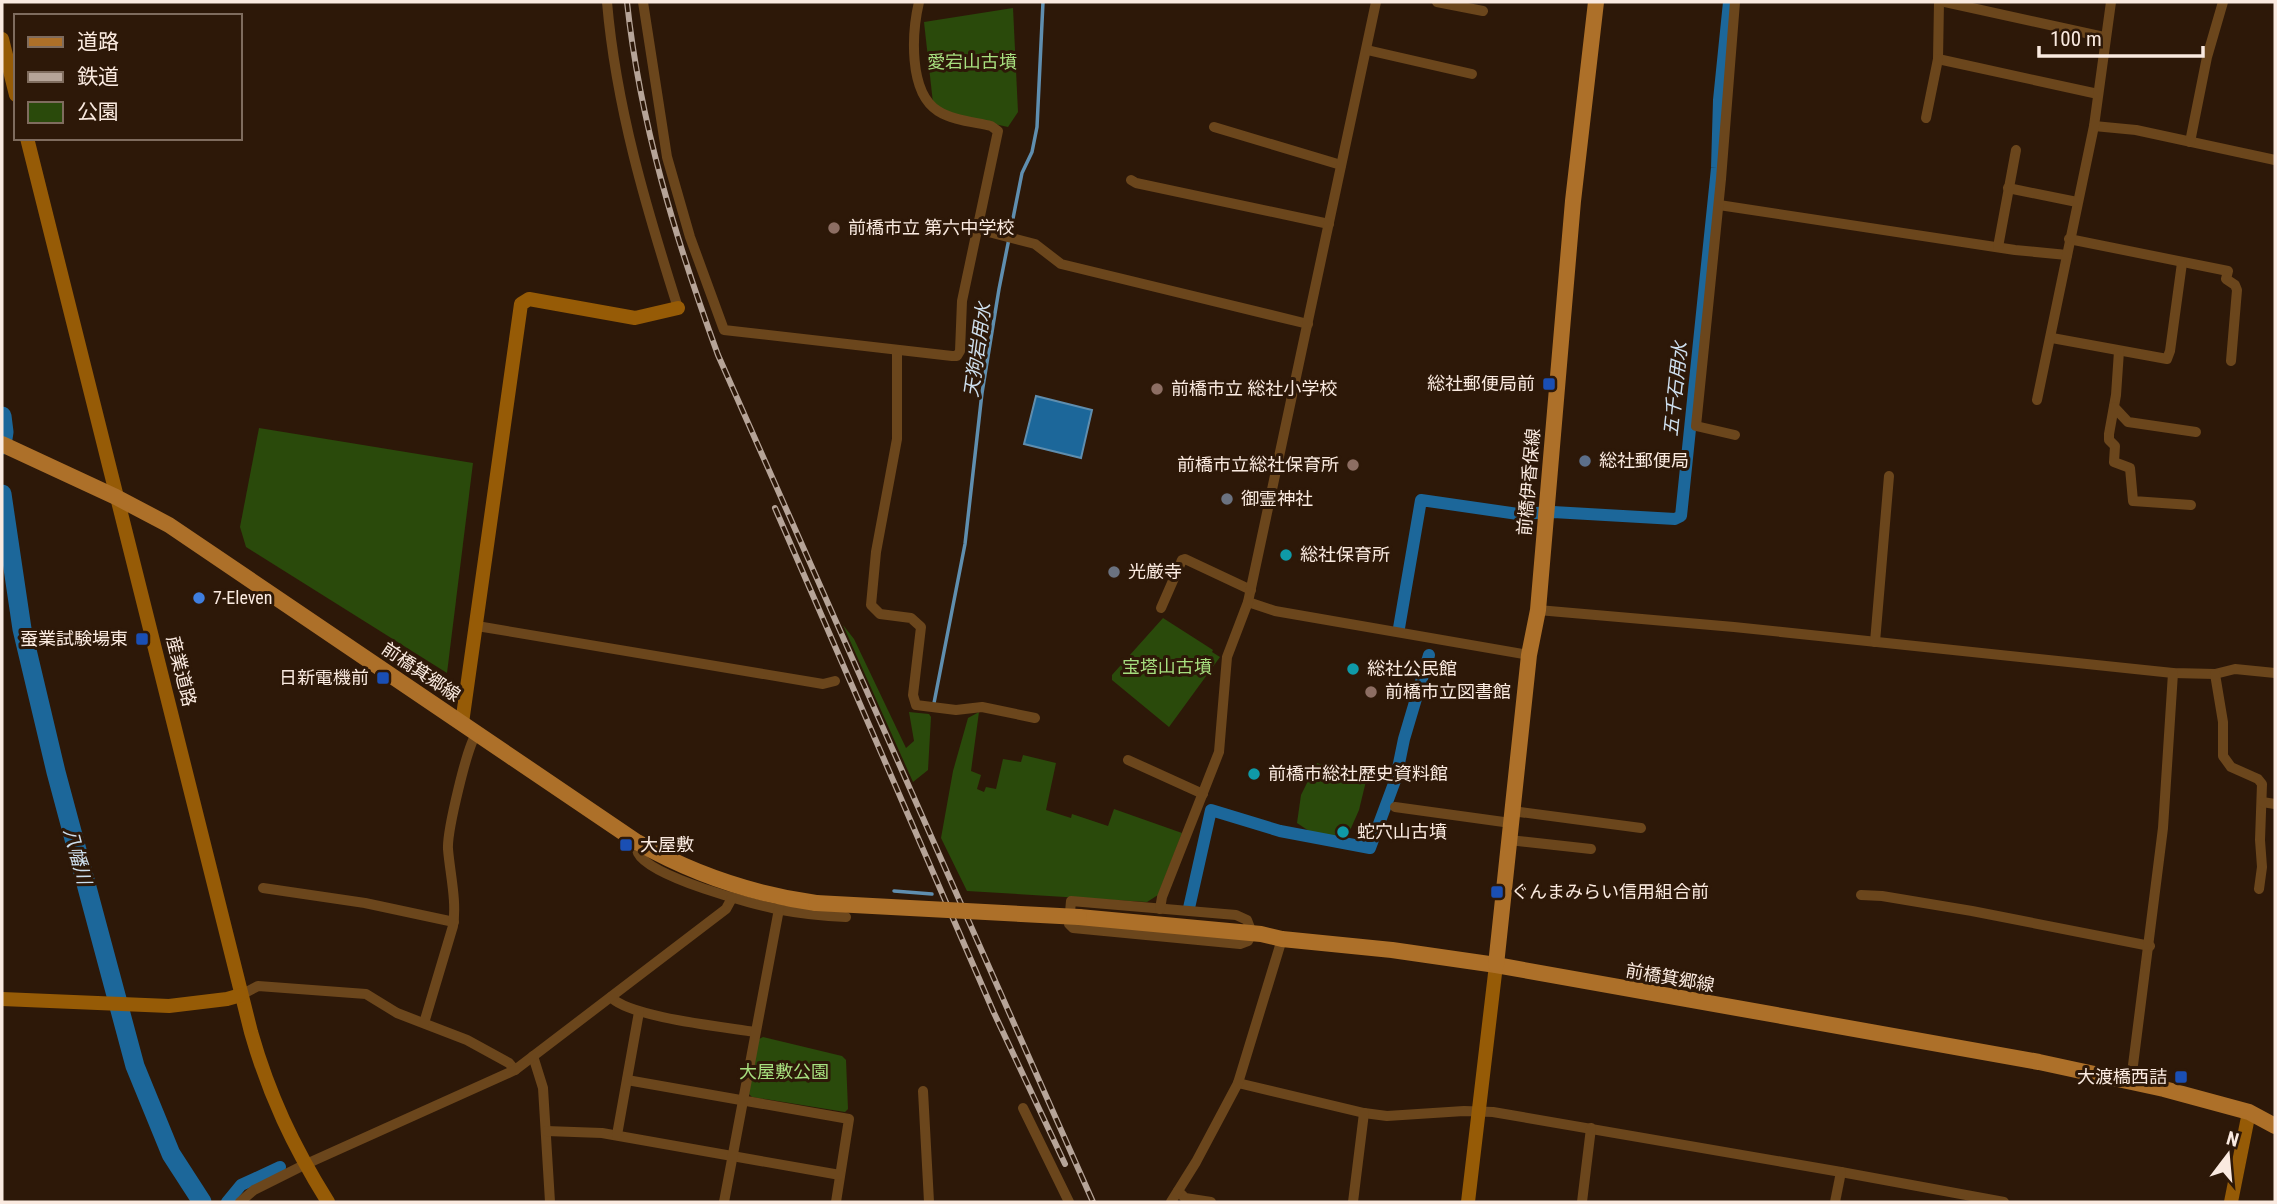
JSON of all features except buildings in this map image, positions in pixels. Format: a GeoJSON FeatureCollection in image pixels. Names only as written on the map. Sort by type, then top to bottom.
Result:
{"type":"FeatureCollection","features":[{"type":"Feature","properties":{"kind":"main road","name":"前橋伊香保線"},"geometry":{"type":"LineString","coordinates":[[1496,965],[1529,656],[1538,610],[1573,201],[1596,2]]}},
{"type":"Feature","properties":{"kind":"main road","name":"前橋箕郷線"},"geometry":{"type":"LineString","coordinates":[[8,446],[169,525],[637,842],[668,860],[732,885],[780,898],[816,903],[1079,917],[1252,933],[1496,965],[2039,1062],[2131,1081],[2249,1112],[2275,1114]]}},
{"type":"Feature","properties":{"kind":"main road","name":"前橋箕郷線"},"geometry":{"type":"LineString","coordinates":[[2249,1112],[2275,1126]]}},
{"type":"Feature","properties":{"kind":"street"},"geometry":{"type":"LineString","coordinates":[[461,723],[521,304],[525,300],[533,300],[635,318],[678,308],[634,161],[614,63],[607,2]]}},
{"type":"Feature","properties":{"kind":"street"},"geometry":{"type":"LineString","coordinates":[[643,2],[667,158],[690,237],[724,330],[952,356],[959,354],[962,301],[998,131],[991,126],[940,112],[923,96],[917,81],[914,28],[919,2]]}},
{"type":"Feature","properties":{"kind":"street"},"geometry":{"type":"LineString","coordinates":[[1160,909],[1162,897],[1220,747],[1228,652],[1251,590],[1377,2]]}},
{"type":"Feature","properties":{"kind":"street"},"geometry":{"type":"LineString","coordinates":[[1437,2],[1483,11]]}},
{"type":"Feature","properties":{"kind":"street"},"geometry":{"type":"LineString","coordinates":[[1735,2],[1719,205],[1696,426],[1735,435]]}},
{"type":"Feature","properties":{"kind":"street"},"geometry":{"type":"LineString","coordinates":[[1926,118],[1938,59],[1939,2]]}},
{"type":"Feature","properties":{"kind":"street"},"geometry":{"type":"LineString","coordinates":[[1945,2],[2104,37]]}},
{"type":"Feature","properties":{"kind":"street"},"geometry":{"type":"LineString","coordinates":[[2037,400],[2094,126],[2104,37],[2111,2]]}},
{"type":"Feature","properties":{"kind":"street"},"geometry":{"type":"LineString","coordinates":[[2190,142],[2221,2]]}},
{"type":"Feature","properties":{"kind":"street"},"geometry":{"type":"LineString","coordinates":[[2,39],[14,87]]}},
{"type":"Feature","properties":{"kind":"street"},"geometry":{"type":"LineString","coordinates":[[1367,50],[1472,74]]}},
{"type":"Feature","properties":{"kind":"street"},"geometry":{"type":"LineString","coordinates":[[1938,59],[2098,94]]}},
{"type":"Feature","properties":{"kind":"street"},"geometry":{"type":"LineString","coordinates":[[2094,126],[2136,130],[2275,160]]}},
{"type":"Feature","properties":{"kind":"street"},"geometry":{"type":"LineString","coordinates":[[1214,127],[1341,165]]}},
{"type":"Feature","properties":{"kind":"street","name":"産業道路"},"geometry":{"type":"LineString","coordinates":[[27,140],[242,995],[268,1087],[304,1165],[328,1202]]}},
{"type":"Feature","properties":{"kind":"street"},"geometry":{"type":"LineString","coordinates":[[1998,247],[2016,150]]}},
{"type":"Feature","properties":{"kind":"street"},"geometry":{"type":"LineString","coordinates":[[1131,180],[1329,224]]}},
{"type":"Feature","properties":{"kind":"street"},"geometry":{"type":"LineString","coordinates":[[2008,188],[2077,202]]}},
{"type":"Feature","properties":{"kind":"street"},"geometry":{"type":"LineString","coordinates":[[1719,205],[2067,255]]}},
{"type":"Feature","properties":{"kind":"street"},"geometry":{"type":"LineString","coordinates":[[978,229],[1029,241],[1040,246],[1061,264],[1308,324]]}},
{"type":"Feature","properties":{"kind":"street"},"geometry":{"type":"LineString","coordinates":[[2069,239],[2228,271],[2226,279],[2235,285],[2237,290],[2231,361]]}},
{"type":"Feature","properties":{"kind":"street"},"geometry":{"type":"LineString","coordinates":[[2052,338],[2163,359],[2169,356],[2182,263]]}},
{"type":"Feature","properties":{"kind":"street"},"geometry":{"type":"LineString","coordinates":[[897,350],[897,439],[876,552],[871,605],[880,614],[912,618],[921,627],[913,695],[916,705],[956,710],[990,708],[1035,718]]}},
{"type":"Feature","properties":{"kind":"street"},"geometry":{"type":"LineString","coordinates":[[2119,351],[2109,440],[2115,446],[2114,462],[2130,468],[2133,501],[2191,505]]}},
{"type":"Feature","properties":{"kind":"street"},"geometry":{"type":"LineString","coordinates":[[2114,407],[2128,422],[2196,432]]}},
{"type":"Feature","properties":{"kind":"street"},"geometry":{"type":"LineString","coordinates":[[1875,642],[1889,476]]}},
{"type":"Feature","properties":{"kind":"street"},"geometry":{"type":"LineString","coordinates":[[1161,608],[1182,560],[1185,559],[1251,590]]}},
{"type":"Feature","properties":{"kind":"street"},"geometry":{"type":"LineString","coordinates":[[1248,602],[1275,611],[1529,656]]}},
{"type":"Feature","properties":{"kind":"street"},"geometry":{"type":"LineString","coordinates":[[1538,610],[2173,673],[2215,674],[2235,669],[2275,673]]}},
{"type":"Feature","properties":{"kind":"street"},"geometry":{"type":"LineString","coordinates":[[477,626],[823,684],[835,681]]}},
{"type":"Feature","properties":{"kind":"street"},"geometry":{"type":"LineString","coordinates":[[2131,1081],[2165,811],[2173,673]]}},
{"type":"Feature","properties":{"kind":"street"},"geometry":{"type":"LineString","coordinates":[[2215,674],[2223,722],[2223,756],[2231,767],[2258,779],[2262,784],[2262,867],[2259,889]]}},
{"type":"Feature","properties":{"kind":"street"},"geometry":{"type":"LineString","coordinates":[[424,1023],[454,922],[448,837],[472,739],[477,733]]}},
{"type":"Feature","properties":{"kind":"street"},"geometry":{"type":"LineString","coordinates":[[1128,760],[1203,794]]}},
{"type":"Feature","properties":{"kind":"street"},"geometry":{"type":"LineString","coordinates":[[2262,802],[2275,804]]}},
{"type":"Feature","properties":{"kind":"street"},"geometry":{"type":"LineString","coordinates":[[1395,807],[1511,825],[1641,828]]}},
{"type":"Feature","properties":{"kind":"street"},"geometry":{"type":"LineString","coordinates":[[1511,825],[1591,849]]}},
{"type":"Feature","properties":{"kind":"street"},"geometry":{"type":"LineString","coordinates":[[637,842],[638,853],[656,868],[732,898],[779,909],[846,917]]}},
{"type":"Feature","properties":{"kind":"street"},"geometry":{"type":"LineString","coordinates":[[263,888],[365,903],[454,922]]}},
{"type":"Feature","properties":{"kind":"street"},"geometry":{"type":"LineString","coordinates":[[1861,895],[1972,911],[2150,946]]}},
{"type":"Feature","properties":{"kind":"street"},"geometry":{"type":"LineString","coordinates":[[240,1202],[254,1190],[304,1165],[515,1070],[726,909],[732,898]]}},
{"type":"Feature","properties":{"kind":"street"},"geometry":{"type":"LineString","coordinates":[[1071,901],[1160,909],[1244,918],[1250,924],[1252,933],[1245,943],[1219,942],[1073,928],[1069,924],[1071,901]]}},
{"type":"Feature","properties":{"kind":"street"},"geometry":{"type":"LineString","coordinates":[[724,1202],[779,909]]}},
{"type":"Feature","properties":{"kind":"street"},"geometry":{"type":"LineString","coordinates":[[1171,1202],[1196,1162],[1238,1083],[1282,939]]}},
{"type":"Feature","properties":{"kind":"street"},"geometry":{"type":"LineString","coordinates":[[1468,1202],[1496,965]]}},
{"type":"Feature","properties":{"kind":"street"},"geometry":{"type":"LineString","coordinates":[[2,999],[184,1005],[242,995],[258,986],[356,992],[366,994],[397,1013],[464,1038],[509,1063],[515,1070]]}},
{"type":"Feature","properties":{"kind":"street"},"geometry":{"type":"LineString","coordinates":[[611,997],[618,1004],[639,1012],[755,1032]]}},
{"type":"Feature","properties":{"kind":"street"},"geometry":{"type":"LineString","coordinates":[[617,1135],[639,1012]]}},
{"type":"Feature","properties":{"kind":"street"},"geometry":{"type":"LineString","coordinates":[[533,1056],[542,1082],[550,1202]]}},
{"type":"Feature","properties":{"kind":"street"},"geometry":{"type":"LineString","coordinates":[[627,1080],[849,1119],[836,1202]]}},
{"type":"Feature","properties":{"kind":"street"},"geometry":{"type":"LineString","coordinates":[[1238,1083],[1364,1113],[1399,1117],[1464,1111],[1493,1112],[1841,1171],[2004,1202]]}},
{"type":"Feature","properties":{"kind":"street"},"geometry":{"type":"LineString","coordinates":[[923,1091],[929,1202]]}},
{"type":"Feature","properties":{"kind":"street"},"geometry":{"type":"LineString","coordinates":[[1023,1108],[1069,1202]]}},
{"type":"Feature","properties":{"kind":"street"},"geometry":{"type":"LineString","coordinates":[[2231,1202],[2249,1112]]}},
{"type":"Feature","properties":{"kind":"street"},"geometry":{"type":"LineString","coordinates":[[1353,1202],[1364,1113]]}},
{"type":"Feature","properties":{"kind":"street"},"geometry":{"type":"LineString","coordinates":[[1582,1202],[1591,1128]]}},
{"type":"Feature","properties":{"kind":"street"},"geometry":{"type":"LineString","coordinates":[[546,1131],[617,1135],[840,1175]]}},
{"type":"Feature","properties":{"kind":"street"},"geometry":{"type":"LineString","coordinates":[[1835,1202],[1841,1171]]}},
{"type":"Feature","properties":{"kind":"street"},"geometry":{"type":"LineString","coordinates":[[1178,1191],[1185,1198],[1211,1202]]}},
{"type":"Feature","properties":{"kind":"green space","name":"愛宕山古墳"},"geometry":{"type":"Polygon","coordinates":[[[1013,8],[1018,112],[1008,127],[949,114],[933,103],[924,22],[1013,8]]]}},
{"type":"Feature","properties":{"kind":"green space"},"geometry":{"type":"Polygon","coordinates":[[[259,428],[473,463],[447,673],[246,547],[240,527],[259,428]]]}},
{"type":"Feature","properties":{"kind":"green space","name":"宝塔山古墳"},"geometry":{"type":"Polygon","coordinates":[[[1163,618],[1220,657],[1169,727],[1112,680],[1112,675],[1163,618]]]}},
{"type":"Feature","properties":{"kind":"green space"},"geometry":{"type":"Polygon","coordinates":[[[843,625],[854,639],[906,748],[914,741],[909,712],[929,714],[931,717],[928,770],[913,782],[843,625]]]}},
{"type":"Feature","properties":{"kind":"green space"},"geometry":{"type":"Polygon","coordinates":[[[979,712],[971,771],[981,775],[977,789],[984,792],[986,787],[996,789],[1003,759],[1021,762],[1023,755],[1056,763],[1046,810],[1071,818],[1072,814],[1108,826],[1114,809],[1182,833],[1158,895],[1147,902],[967,891],[941,838],[953,771],[968,718],[979,712]]]}},
{"type":"Feature","properties":{"kind":"green space"},"geometry":{"type":"Polygon","coordinates":[[[1317,763],[1366,781],[1359,810],[1344,844],[1315,835],[1297,823],[1301,795],[1317,763]]]}},
{"type":"Feature","properties":{"kind":"green space","name":"大屋敷公園"},"geometry":{"type":"Polygon","coordinates":[[[763,1037],[842,1056],[846,1060],[848,1109],[845,1112],[752,1097],[749,1094],[757,1040],[763,1037]]]}},
{"type":"Feature","properties":{"kind":"water"},"geometry":{"type":"Polygon","coordinates":[[[1036,396],[1092,410],[1081,458],[1024,444],[1036,396]]]}},
{"type":"Feature","properties":{"kind":"waterway","name":"天狗岩用水"},"geometry":{"type":"LineString","coordinates":[[934,703],[965,544],[982,393],[999,289],[1022,173],[1032,152],[1037,127],[1043,2]]}},
{"type":"Feature","properties":{"kind":"waterway","name":"五千石用水"},"geometry":{"type":"LineString","coordinates":[[1399,628],[1421,500],[1518,514],[1553,512],[1675,519],[1681,516],[1717,168],[1719,100],[1729,2]]}},
{"type":"Feature","properties":{"kind":"waterway","name":"八幡川"},"geometry":{"type":"LineString","coordinates":[[2,416],[2,445]]}},
{"type":"Feature","properties":{"kind":"waterway","name":"八幡川"},"geometry":{"type":"LineString","coordinates":[[2,494],[22,629],[56,772],[135,1066],[171,1154],[202,1202]]}},
{"type":"Feature","properties":{"kind":"waterway","name":"五千石用水"},"geometry":{"type":"LineString","coordinates":[[1189,908],[1211,810],[1280,831],[1370,848],[1396,778],[1404,739],[1429,655]]}},
{"type":"Feature","properties":{"kind":"waterway"},"geometry":{"type":"LineString","coordinates":[[894,891],[932,894]]}},
{"type":"Feature","properties":{"kind":"waterway"},"geometry":{"type":"LineString","coordinates":[[227,1202],[241,1185],[280,1167]]}},
{"type":"Feature","properties":{"kind":"railway"},"geometry":{"type":"LineString","coordinates":[[627,2],[650,137],[674,225],[718,355],[1093,1202]]}},
{"type":"Feature","properties":{"kind":"railway"},"geometry":{"type":"LineString","coordinates":[[775,508],[994,1013],[1065,1164]]}},
{"type":"Feature","properties":{"kind":"place","name":"前橋市立 第六中学校"},"geometry":{"type":"Point","coordinates":[834,228]}},
{"type":"Feature","properties":{"kind":"place","name":"総社郵便局前"},"geometry":{"type":"Point","coordinates":[1549,384]}},
{"type":"Feature","properties":{"kind":"place","name":"前橋市立 総社小学校"},"geometry":{"type":"Point","coordinates":[1157,389]}},
{"type":"Feature","properties":{"kind":"place","name":"総社郵便局"},"geometry":{"type":"Point","coordinates":[1585,461]}},
{"type":"Feature","properties":{"kind":"place","name":"前橋市立総社保育所"},"geometry":{"type":"Point","coordinates":[1353,465]}},
{"type":"Feature","properties":{"kind":"place","name":"御霊神社"},"geometry":{"type":"Point","coordinates":[1227,499]}},
{"type":"Feature","properties":{"kind":"place","name":"総社保育所"},"geometry":{"type":"Point","coordinates":[1286,555]}},
{"type":"Feature","properties":{"kind":"place","name":"光厳寺"},"geometry":{"type":"Point","coordinates":[1114,572]}},
{"type":"Feature","properties":{"kind":"place","name":"7-Eleven"},"geometry":{"type":"Point","coordinates":[199,598]}},
{"type":"Feature","properties":{"kind":"place","name":"蚕業試験場東"},"geometry":{"type":"Point","coordinates":[142,639]}},
{"type":"Feature","properties":{"kind":"place","name":"総社公民館"},"geometry":{"type":"Point","coordinates":[1353,669]}},
{"type":"Feature","properties":{"kind":"place","name":"日新電機前"},"geometry":{"type":"Point","coordinates":[383,678]}},
{"type":"Feature","properties":{"kind":"place","name":"前橋市立図書館"},"geometry":{"type":"Point","coordinates":[1371,692]}},
{"type":"Feature","properties":{"kind":"place","name":"前橋市総社歴史資料館"},"geometry":{"type":"Point","coordinates":[1254,774]}},
{"type":"Feature","properties":{"kind":"place","name":"蛇穴山古墳"},"geometry":{"type":"Point","coordinates":[1343,832]}},
{"type":"Feature","properties":{"kind":"place","name":"大屋敷"},"geometry":{"type":"Point","coordinates":[626,845]}},
{"type":"Feature","properties":{"kind":"place","name":"ぐんまみらい信用組合前"},"geometry":{"type":"Point","coordinates":[1497,892]}},
{"type":"Feature","properties":{"kind":"place","name":"大渡橋西詰"},"geometry":{"type":"Point","coordinates":[2181,1077]}}]}
